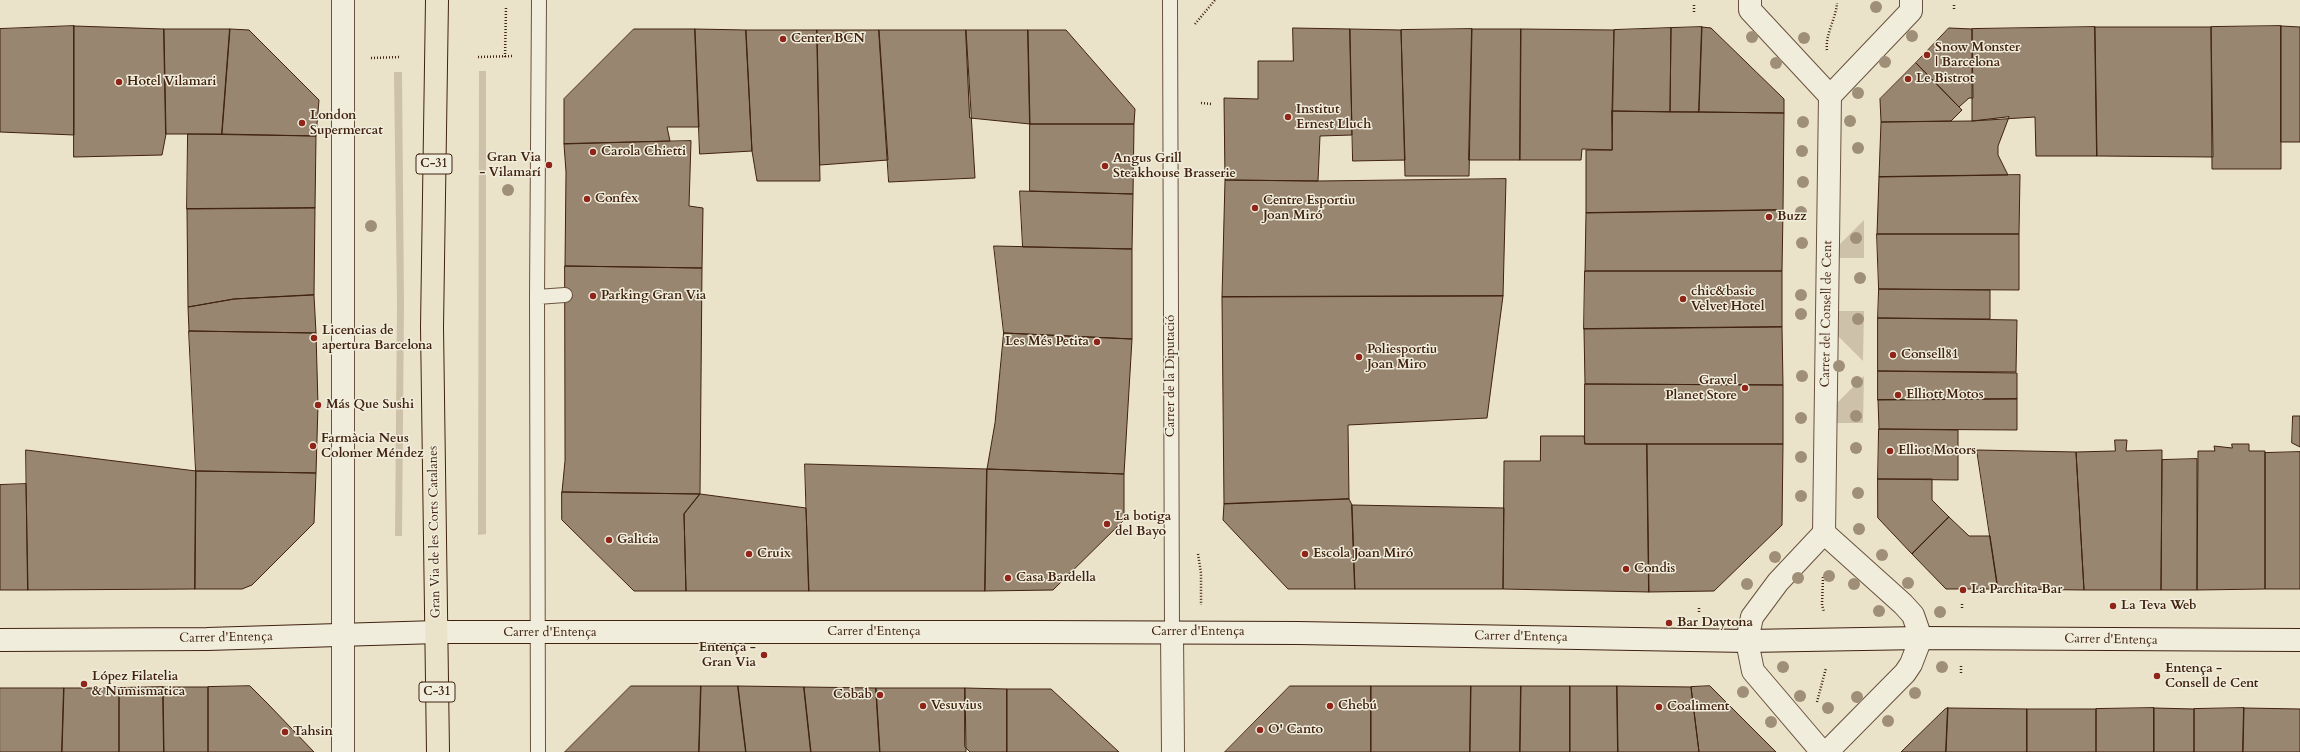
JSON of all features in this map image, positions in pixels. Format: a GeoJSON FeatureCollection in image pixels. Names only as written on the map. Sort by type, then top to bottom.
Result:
{"type":"FeatureCollection","features":[{"type":"Feature","properties":{"kind":"main road"},"geometry":{"type":"LineString","coordinates":[[343,0],[341,634],[343,752]]}},
{"type":"Feature","properties":{"kind":"main road","name":"Gran Via de les Corts Catalanes"},"geometry":{"type":"LineString","coordinates":[[437,0],[432,327],[438,752]]}},
{"type":"Feature","properties":{"kind":"main road"},"geometry":{"type":"LineString","coordinates":[[1750,0],[1750,10],[1830,96],[1911,11],[1911,0]]}},
{"type":"Feature","properties":{"kind":"main road","name":"Carrer del Consell de Cent"},"geometry":{"type":"LineString","coordinates":[[1824,533],[1830,96]]}},
{"type":"Feature","properties":{"kind":"main road"},"geometry":{"type":"LineString","coordinates":[[1822,752],[1753,671],[1747,641],[1752,617],[1778,582],[1824,533],[1903,604],[1913,616],[1921,638],[1911,664],[1905,673],[1827,752]]}},
{"type":"Feature","properties":{"kind":"main road","name":"Carrer d'Entença"},"geometry":{"type":"LineString","coordinates":[[0,640],[207,639],[436,632],[1172,632],[1747,641],[1921,638],[2300,640]]}},
{"type":"Feature","properties":{"kind":"main road","name":"Carrer de la Diputació"},"geometry":{"type":"LineString","coordinates":[[1172,632],[1173,752]]}},
{"type":"Feature","properties":{"kind":"lane"},"geometry":{"type":"LineString","coordinates":[[538,752],[537,297],[539,0]]}},
{"type":"Feature","properties":{"kind":"lane","name":"Carrer de la Diputació"},"geometry":{"type":"LineString","coordinates":[[1170,0],[1172,632]]}},
{"type":"Feature","properties":{"kind":"lane"},"geometry":{"type":"LineString","coordinates":[[537,297],[565,296]]}},
{"type":"Feature","properties":{"kind":"path"},"geometry":{"type":"LineString","coordinates":[[1194,25],[1215,0]]}},
{"type":"Feature","properties":{"kind":"path"},"geometry":{"type":"LineString","coordinates":[[1837,3],[1837,12]]}},
{"type":"Feature","properties":{"kind":"path"},"geometry":{"type":"LineString","coordinates":[[1954,3],[1954,9]]}},
{"type":"Feature","properties":{"kind":"path"},"geometry":{"type":"LineString","coordinates":[[1694,5],[1694,12]]}},
{"type":"Feature","properties":{"kind":"path"},"geometry":{"type":"LineString","coordinates":[[505,57],[506,8]]}},
{"type":"Feature","properties":{"kind":"path"},"geometry":{"type":"LineString","coordinates":[[478,57],[518,56]]}},
{"type":"Feature","properties":{"kind":"path"},"geometry":{"type":"LineString","coordinates":[[368,58],[402,57]]}},
{"type":"Feature","properties":{"kind":"path"},"geometry":{"type":"LineString","coordinates":[[1201,103],[1212,104]]}},
{"type":"Feature","properties":{"kind":"shaded area"},"geometry":{"type":"Polygon","coordinates":[[[479,71],[486,71],[486,534],[478,535],[479,71]]]}},
{"type":"Feature","properties":{"kind":"shaded area"},"geometry":{"type":"Polygon","coordinates":[[[394,72],[402,72],[404,304],[402,536],[395,536],[397,304],[394,72]]]}},
{"type":"Feature","properties":{"kind":"shaded area"},"geometry":{"type":"Polygon","coordinates":[[[1864,220],[1864,258],[1834,258],[1835,249],[1864,220]]]}},
{"type":"Feature","properties":{"kind":"shaded area"},"geometry":{"type":"Polygon","coordinates":[[[1834,311],[1864,311],[1863,361],[1835,333],[1834,311]]]}},
{"type":"Feature","properties":{"kind":"shaded area"},"geometry":{"type":"Polygon","coordinates":[[[1864,376],[1863,423],[1834,423],[1834,406],[1864,376]]]}},
{"type":"Feature","properties":{"kind":"building"},"geometry":{"type":"Polygon","coordinates":[[[74,26],[74,135],[0,132],[0,29],[74,26]]]}},
{"type":"Feature","properties":{"kind":"building","name":"Hotel Vilamari"},"geometry":{"type":"Polygon","coordinates":[[[74,26],[164,29],[166,134],[162,155],[74,157],[74,26]]]}},
{"type":"Feature","properties":{"kind":"building"},"geometry":{"type":"Polygon","coordinates":[[[2281,26],[2300,27],[2300,142],[2281,142],[2281,26]]]}},
{"type":"Feature","properties":{"kind":"building"},"geometry":{"type":"Polygon","coordinates":[[[2281,26],[2281,169],[2212,169],[2211,27],[2281,26]]]}},
{"type":"Feature","properties":{"kind":"building"},"geometry":{"type":"Polygon","coordinates":[[[1702,27],[1711,28],[1784,99],[1784,113],[1699,112],[1702,27]]]}},
{"type":"Feature","properties":{"kind":"building"},"geometry":{"type":"Polygon","coordinates":[[[1702,27],[1699,112],[1670,112],[1671,28],[1702,27]]]}},
{"type":"Feature","properties":{"kind":"building"},"geometry":{"type":"Polygon","coordinates":[[[2095,27],[2211,27],[2213,157],[2097,156],[2095,27]]]}},
{"type":"Feature","properties":{"kind":"building"},"geometry":{"type":"Polygon","coordinates":[[[2095,27],[2097,156],[2036,156],[2035,117],[1972,121],[1972,29],[2095,27]]]}},
{"type":"Feature","properties":{"kind":"building","name":"Institut Ernest Lluch"},"geometry":{"type":"Polygon","coordinates":[[[1293,28],[1350,29],[1352,135],[1320,136],[1318,181],[1225,180],[1224,98],[1258,99],[1258,61],[1293,61],[1293,28]]]}},
{"type":"Feature","properties":{"kind":"building"},"geometry":{"type":"Polygon","coordinates":[[[1671,28],[1670,112],[1612,111],[1614,30],[1671,28]]]}},
{"type":"Feature","properties":{"kind":"building"},"geometry":{"type":"Polygon","coordinates":[[[1949,28],[1972,29],[1973,98],[1969,98],[1959,107],[1916,63],[1949,28]]]}},
{"type":"Feature","properties":{"kind":"building"},"geometry":{"type":"Polygon","coordinates":[[[164,29],[230,29],[222,134],[166,134],[164,29]]]}},
{"type":"Feature","properties":{"kind":"building"},"geometry":{"type":"Polygon","coordinates":[[[230,29],[249,30],[319,100],[316,136],[222,134],[230,29]]]}},
{"type":"Feature","properties":{"kind":"building"},"geometry":{"type":"Polygon","coordinates":[[[634,29],[695,29],[699,127],[667,127],[670,141],[564,144],[564,99],[634,29]]]}},
{"type":"Feature","properties":{"kind":"building"},"geometry":{"type":"Polygon","coordinates":[[[695,29],[746,30],[752,151],[700,154],[695,29]]]}},
{"type":"Feature","properties":{"kind":"building"},"geometry":{"type":"Polygon","coordinates":[[[1350,29],[1401,30],[1405,160],[1353,161],[1350,29]]]}},
{"type":"Feature","properties":{"kind":"building"},"geometry":{"type":"Polygon","coordinates":[[[1472,29],[1521,29],[1520,160],[1469,160],[1472,29]]]}},
{"type":"Feature","properties":{"kind":"building"},"geometry":{"type":"Polygon","coordinates":[[[1472,29],[1469,176],[1405,176],[1401,30],[1472,29]]]}},
{"type":"Feature","properties":{"kind":"building"},"geometry":{"type":"Polygon","coordinates":[[[1521,29],[1614,30],[1612,150],[1582,149],[1581,160],[1520,160],[1521,29]]]}},
{"type":"Feature","properties":{"kind":"building"},"geometry":{"type":"Polygon","coordinates":[[[746,30],[817,30],[820,181],[757,181],[752,151],[746,30]]]}},
{"type":"Feature","properties":{"kind":"building"},"geometry":{"type":"Polygon","coordinates":[[[817,30],[879,30],[888,160],[820,165],[817,30]]]}},
{"type":"Feature","properties":{"kind":"building"},"geometry":{"type":"Polygon","coordinates":[[[879,30],[966,30],[975,178],[889,182],[879,30]]]}},
{"type":"Feature","properties":{"kind":"building"},"geometry":{"type":"Polygon","coordinates":[[[966,30],[1028,30],[1030,124],[970,118],[966,30]]]}},
{"type":"Feature","properties":{"kind":"building"},"geometry":{"type":"Polygon","coordinates":[[[1028,30],[1066,30],[1135,109],[1134,124],[1030,124],[1028,30]]]}},
{"type":"Feature","properties":{"kind":"building"},"geometry":{"type":"Polygon","coordinates":[[[1916,63],[1962,110],[1951,121],[1881,122],[1880,99],[1916,63]]]}},
{"type":"Feature","properties":{"kind":"building"},"geometry":{"type":"Polygon","coordinates":[[[1612,111],[1784,113],[1783,210],[1586,213],[1586,150],[1612,150],[1612,111]]]}},
{"type":"Feature","properties":{"kind":"building"},"geometry":{"type":"Polygon","coordinates":[[[2009,117],[1998,146],[1998,155],[2008,175],[1879,177],[1881,122],[1972,121],[2009,117]]]}},
{"type":"Feature","properties":{"kind":"building"},"geometry":{"type":"Polygon","coordinates":[[[1030,124],[1134,124],[1133,194],[1030,191],[1030,124]]]}},
{"type":"Feature","properties":{"kind":"building"},"geometry":{"type":"Polygon","coordinates":[[[188,134],[316,136],[315,208],[187,209],[188,134]]]}},
{"type":"Feature","properties":{"kind":"building"},"geometry":{"type":"Polygon","coordinates":[[[691,141],[689,206],[703,208],[702,268],[565,266],[566,172],[564,144],[691,141]]]}},
{"type":"Feature","properties":{"kind":"building"},"geometry":{"type":"Polygon","coordinates":[[[2020,175],[2019,234],[1877,234],[1879,177],[2020,175]]]}},
{"type":"Feature","properties":{"kind":"building"},"geometry":{"type":"Polygon","coordinates":[[[1506,179],[1503,296],[1222,297],[1225,180],[1318,181],[1506,179]]]}},
{"type":"Feature","properties":{"kind":"building"},"geometry":{"type":"Polygon","coordinates":[[[1020,191],[1133,194],[1132,249],[1023,247],[1020,191]]]}},
{"type":"Feature","properties":{"kind":"building"},"geometry":{"type":"Polygon","coordinates":[[[315,208],[314,295],[234,299],[188,307],[187,209],[315,208]]]}},
{"type":"Feature","properties":{"kind":"building"},"geometry":{"type":"Polygon","coordinates":[[[1783,210],[1782,271],[1585,271],[1586,213],[1783,210]]]}},
{"type":"Feature","properties":{"kind":"building"},"geometry":{"type":"Polygon","coordinates":[[[1877,234],[2019,234],[2019,290],[1879,289],[1877,234]]]}},
{"type":"Feature","properties":{"kind":"building"},"geometry":{"type":"Polygon","coordinates":[[[994,246],[1132,249],[1132,339],[1004,333],[994,246]]]}},
{"type":"Feature","properties":{"kind":"building"},"geometry":{"type":"Polygon","coordinates":[[[565,266],[702,268],[700,494],[562,492],[565,461],[565,266]]]}},
{"type":"Feature","properties":{"kind":"building","name":"chic&basic Velvet Hotel"},"geometry":{"type":"Polygon","coordinates":[[[1585,271],[1782,271],[1782,327],[1584,329],[1585,271]]]}},
{"type":"Feature","properties":{"kind":"building"},"geometry":{"type":"Polygon","coordinates":[[[1879,289],[1990,290],[1990,319],[1878,318],[1879,289]]]}},
{"type":"Feature","properties":{"kind":"building"},"geometry":{"type":"Polygon","coordinates":[[[314,295],[316,333],[189,331],[188,307],[234,299],[314,295]]]}},
{"type":"Feature","properties":{"kind":"building","name":"Poliesportiu Joan Miro"},"geometry":{"type":"Polygon","coordinates":[[[1503,296],[1487,418],[1348,425],[1349,499],[1224,504],[1222,297],[1503,296]]]}},
{"type":"Feature","properties":{"kind":"building"},"geometry":{"type":"Polygon","coordinates":[[[1878,318],[2017,320],[2016,372],[1878,371],[1878,318]]]}},
{"type":"Feature","properties":{"kind":"building"},"geometry":{"type":"Polygon","coordinates":[[[1782,327],[1783,385],[1585,384],[1584,329],[1782,327]]]}},
{"type":"Feature","properties":{"kind":"building"},"geometry":{"type":"Polygon","coordinates":[[[189,331],[316,333],[318,405],[316,473],[196,471],[189,331]]]}},
{"type":"Feature","properties":{"kind":"building"},"geometry":{"type":"Polygon","coordinates":[[[1004,333],[1132,339],[1124,474],[987,469],[995,423],[1004,333]]]}},
{"type":"Feature","properties":{"kind":"building"},"geometry":{"type":"Polygon","coordinates":[[[1878,371],[2017,373],[2017,399],[1878,400],[1878,371]]]}},
{"type":"Feature","properties":{"kind":"building"},"geometry":{"type":"Polygon","coordinates":[[[1585,384],[1783,385],[1783,444],[1585,444],[1585,384]]]}},
{"type":"Feature","properties":{"kind":"building"},"geometry":{"type":"Polygon","coordinates":[[[2017,399],[2017,430],[1879,429],[1878,400],[2017,399]]]}},
{"type":"Feature","properties":{"kind":"building"},"geometry":{"type":"Polygon","coordinates":[[[2293,416],[2300,416],[2300,447],[2292,443],[2293,416]]]}},
{"type":"Feature","properties":{"kind":"building"},"geometry":{"type":"Polygon","coordinates":[[[1879,429],[1958,430],[1958,480],[1878,479],[1879,429]]]}},
{"type":"Feature","properties":{"kind":"building"},"geometry":{"type":"Polygon","coordinates":[[[1541,436],[1584,436],[1585,444],[1647,444],[1649,592],[1503,589],[1504,461],[1540,461],[1541,436]]]}},
{"type":"Feature","properties":{"kind":"building"},"geometry":{"type":"Polygon","coordinates":[[[2115,440],[2127,440],[2126,451],[2162,450],[2161,590],[2084,590],[2076,452],[2115,451],[2115,440]]]}},
{"type":"Feature","properties":{"kind":"building"},"geometry":{"type":"Polygon","coordinates":[[[1647,444],[1783,444],[1782,525],[1714,591],[1649,592],[1647,444]]]}},
{"type":"Feature","properties":{"kind":"building"},"geometry":{"type":"Polygon","coordinates":[[[2232,444],[2249,444],[2249,451],[2265,451],[2265,589],[2197,590],[2198,451],[2215,451],[2214,446],[2232,448],[2232,444]]]}},
{"type":"Feature","properties":{"kind":"building"},"geometry":{"type":"Polygon","coordinates":[[[26,450],[196,471],[195,589],[28,590],[26,450]]]}},
{"type":"Feature","properties":{"kind":"building"},"geometry":{"type":"Polygon","coordinates":[[[1977,450],[2076,452],[2084,590],[1998,589],[1977,450]]]}},
{"type":"Feature","properties":{"kind":"building"},"geometry":{"type":"Polygon","coordinates":[[[2300,452],[2300,589],[2265,589],[2265,453],[2300,452]]]}},
{"type":"Feature","properties":{"kind":"building"},"geometry":{"type":"Polygon","coordinates":[[[2197,459],[2197,590],[2161,590],[2162,460],[2197,459]]]}},
{"type":"Feature","properties":{"kind":"building"},"geometry":{"type":"Polygon","coordinates":[[[805,464],[987,469],[985,591],[809,591],[805,464]]]}},
{"type":"Feature","properties":{"kind":"building"},"geometry":{"type":"Polygon","coordinates":[[[987,469],[1124,474],[1124,520],[1053,590],[985,591],[987,469]]]}},
{"type":"Feature","properties":{"kind":"building"},"geometry":{"type":"Polygon","coordinates":[[[196,471],[316,473],[314,523],[252,585],[242,589],[195,589],[196,471]]]}},
{"type":"Feature","properties":{"kind":"building"},"geometry":{"type":"Polygon","coordinates":[[[1878,479],[1932,479],[1932,500],[1949,517],[1912,554],[1878,518],[1878,479]]]}},
{"type":"Feature","properties":{"kind":"building"},"geometry":{"type":"Polygon","coordinates":[[[26,484],[28,590],[0,590],[0,485],[26,484]]]}},
{"type":"Feature","properties":{"kind":"building"},"geometry":{"type":"Polygon","coordinates":[[[562,492],[700,494],[684,514],[686,591],[634,591],[562,520],[562,492]]]}},
{"type":"Feature","properties":{"kind":"building"},"geometry":{"type":"Polygon","coordinates":[[[700,494],[806,508],[809,591],[686,591],[684,514],[700,494]]]}},
{"type":"Feature","properties":{"kind":"building","name":"Escola Joan Miró"},"geometry":{"type":"Polygon","coordinates":[[[1349,499],[1352,505],[1355,589],[1288,589],[1223,520],[1224,504],[1349,499]]]}},
{"type":"Feature","properties":{"kind":"building"},"geometry":{"type":"Polygon","coordinates":[[[1352,505],[1504,508],[1503,589],[1355,589],[1352,505]]]}},
{"type":"Feature","properties":{"kind":"building"},"geometry":{"type":"Polygon","coordinates":[[[1949,517],[1969,536],[1990,536],[1998,589],[1946,589],[1912,554],[1949,517]]]}},
{"type":"Feature","properties":{"kind":"building"},"geometry":{"type":"Polygon","coordinates":[[[250,686],[314,752],[208,752],[208,687],[250,686]]]}},
{"type":"Feature","properties":{"kind":"building"},"geometry":{"type":"Polygon","coordinates":[[[631,686],[701,686],[699,752],[565,752],[631,686]]]}},
{"type":"Feature","properties":{"kind":"building"},"geometry":{"type":"Polygon","coordinates":[[[701,686],[738,686],[746,752],[699,752],[701,686]]]}},
{"type":"Feature","properties":{"kind":"building"},"geometry":{"type":"Polygon","coordinates":[[[738,686],[804,687],[811,752],[746,752],[738,686]]]}},
{"type":"Feature","properties":{"kind":"building"},"geometry":{"type":"Polygon","coordinates":[[[1290,686],[1371,686],[1371,752],[1225,752],[1290,686]]]}},
{"type":"Feature","properties":{"kind":"building"},"geometry":{"type":"Polygon","coordinates":[[[1371,686],[1471,686],[1470,752],[1371,752],[1371,686]]]}},
{"type":"Feature","properties":{"kind":"building"},"geometry":{"type":"Polygon","coordinates":[[[1471,686],[1521,686],[1520,752],[1470,752],[1471,686]]]}},
{"type":"Feature","properties":{"kind":"building"},"geometry":{"type":"Polygon","coordinates":[[[1521,686],[1570,686],[1570,752],[1520,752],[1521,686]]]}},
{"type":"Feature","properties":{"kind":"building"},"geometry":{"type":"Polygon","coordinates":[[[1570,686],[1617,686],[1618,752],[1570,752],[1570,686]]]}},
{"type":"Feature","properties":{"kind":"building"},"geometry":{"type":"Polygon","coordinates":[[[1617,686],[1691,687],[1699,752],[1618,752],[1617,686]]]}},
{"type":"Feature","properties":{"kind":"building"},"geometry":{"type":"Polygon","coordinates":[[[1710,686],[1776,752],[1699,752],[1691,687],[1710,686]]]}},
{"type":"Feature","properties":{"kind":"building"},"geometry":{"type":"Polygon","coordinates":[[[163,687],[164,752],[119,752],[119,688],[163,687]]]}},
{"type":"Feature","properties":{"kind":"building"},"geometry":{"type":"Polygon","coordinates":[[[163,687],[208,687],[208,752],[164,752],[163,687]]]}},
{"type":"Feature","properties":{"kind":"building"},"geometry":{"type":"Polygon","coordinates":[[[804,687],[876,688],[880,752],[811,752],[804,687]]]}},
{"type":"Feature","properties":{"kind":"building"},"geometry":{"type":"Polygon","coordinates":[[[0,688],[64,688],[62,752],[0,752],[0,688]]]}},
{"type":"Feature","properties":{"kind":"building"},"geometry":{"type":"Polygon","coordinates":[[[64,688],[119,688],[119,752],[62,752],[64,688]]]}},
{"type":"Feature","properties":{"kind":"building"},"geometry":{"type":"Polygon","coordinates":[[[876,688],[965,688],[966,752],[880,752],[876,688]]]}},
{"type":"Feature","properties":{"kind":"building"},"geometry":{"type":"Polygon","coordinates":[[[965,688],[1007,689],[1007,752],[970,752],[965,747],[965,688]]]}},
{"type":"Feature","properties":{"kind":"building"},"geometry":{"type":"Polygon","coordinates":[[[1007,689],[1051,689],[1119,752],[1007,752],[1007,689]]]}},
{"type":"Feature","properties":{"kind":"building"},"geometry":{"type":"Polygon","coordinates":[[[1948,708],[1946,752],[1901,752],[1945,709],[1948,708]]]}},
{"type":"Feature","properties":{"kind":"building"},"geometry":{"type":"Polygon","coordinates":[[[1948,708],[2027,709],[2027,752],[1946,752],[1948,708]]]}},
{"type":"Feature","properties":{"kind":"building"},"geometry":{"type":"Polygon","coordinates":[[[2154,708],[2154,752],[2096,752],[2096,709],[2154,708]]]}},
{"type":"Feature","properties":{"kind":"building"},"geometry":{"type":"Polygon","coordinates":[[[2154,708],[2194,709],[2194,752],[2154,752],[2154,708]]]}},
{"type":"Feature","properties":{"kind":"building"},"geometry":{"type":"Polygon","coordinates":[[[2244,708],[2243,752],[2194,752],[2194,709],[2244,708]]]}},
{"type":"Feature","properties":{"kind":"building"},"geometry":{"type":"Polygon","coordinates":[[[2244,708],[2300,709],[2300,752],[2243,752],[2244,708]]]}},
{"type":"Feature","properties":{"kind":"building"},"geometry":{"type":"Polygon","coordinates":[[[2027,709],[2096,709],[2096,752],[2027,752],[2027,709]]]}},
{"type":"Feature","properties":{"kind":"place","name":"Center BCN"},"geometry":{"type":"Point","coordinates":[783,39]}},
{"type":"Feature","properties":{"kind":"place","name":"Snow Monster | Barcelona"},"geometry":{"type":"Point","coordinates":[1927,55]}},
{"type":"Feature","properties":{"kind":"place","name":"Le Bistrot"},"geometry":{"type":"Point","coordinates":[1908,79]}},
{"type":"Feature","properties":{"kind":"place","name":"Hotel Vilamari"},"geometry":{"type":"Point","coordinates":[119,82]}},
{"type":"Feature","properties":{"kind":"place","name":"Institut Ernest Lluch"},"geometry":{"type":"Point","coordinates":[1288,117]}},
{"type":"Feature","properties":{"kind":"place","name":"London Supermercat"},"geometry":{"type":"Point","coordinates":[302,123]}},
{"type":"Feature","properties":{"kind":"place","name":"Carola Chietti"},"geometry":{"type":"Point","coordinates":[593,152]}},
{"type":"Feature","properties":{"kind":"place","name":"Gran Via - Vilamarí"},"geometry":{"type":"Point","coordinates":[549,165]}},
{"type":"Feature","properties":{"kind":"place","name":"Angus Grill Steakhouse Brasserie"},"geometry":{"type":"Point","coordinates":[1105,166]}},
{"type":"Feature","properties":{"kind":"place","name":"Confex"},"geometry":{"type":"Point","coordinates":[587,199]}},
{"type":"Feature","properties":{"kind":"place","name":"Centre Esportiu Joan Miró"},"geometry":{"type":"Point","coordinates":[1255,208]}},
{"type":"Feature","properties":{"kind":"place","name":"Buzz"},"geometry":{"type":"Point","coordinates":[1769,217]}},
{"type":"Feature","properties":{"kind":"place","name":"Parking Gran Via"},"geometry":{"type":"Point","coordinates":[593,296]}},
{"type":"Feature","properties":{"kind":"place","name":"chic&basic Velvet Hotel"},"geometry":{"type":"Point","coordinates":[1683,299]}},
{"type":"Feature","properties":{"kind":"place","name":"Licencias de apertura Barcelona"},"geometry":{"type":"Point","coordinates":[314,338]}},
{"type":"Feature","properties":{"kind":"place","name":"Les Més Petita"},"geometry":{"type":"Point","coordinates":[1097,342]}},
{"type":"Feature","properties":{"kind":"place","name":"Consell81"},"geometry":{"type":"Point","coordinates":[1893,355]}},
{"type":"Feature","properties":{"kind":"place","name":"Poliesportiu Joan Miro"},"geometry":{"type":"Point","coordinates":[1359,357]}},
{"type":"Feature","properties":{"kind":"place","name":"Gravel Planet Store"},"geometry":{"type":"Point","coordinates":[1745,388]}},
{"type":"Feature","properties":{"kind":"place","name":"Elliott Motos"},"geometry":{"type":"Point","coordinates":[1898,395]}},
{"type":"Feature","properties":{"kind":"place","name":"Más Que Sushi"},"geometry":{"type":"Point","coordinates":[318,405]}},
{"type":"Feature","properties":{"kind":"place","name":"Farmàcia Neus Colomer Méndez"},"geometry":{"type":"Point","coordinates":[313,446]}},
{"type":"Feature","properties":{"kind":"place","name":"Elliot Motors"},"geometry":{"type":"Point","coordinates":[1890,451]}},
{"type":"Feature","properties":{"kind":"place","name":"La botiga del Bayo"},"geometry":{"type":"Point","coordinates":[1107,524]}},
{"type":"Feature","properties":{"kind":"place","name":"Galicia"},"geometry":{"type":"Point","coordinates":[609,540]}},
{"type":"Feature","properties":{"kind":"place","name":"Cruix"},"geometry":{"type":"Point","coordinates":[749,554]}},
{"type":"Feature","properties":{"kind":"place","name":"Escola Joan Miró"},"geometry":{"type":"Point","coordinates":[1305,554]}},
{"type":"Feature","properties":{"kind":"place","name":"Condis"},"geometry":{"type":"Point","coordinates":[1626,569]}},
{"type":"Feature","properties":{"kind":"place","name":"Casa Bardella"},"geometry":{"type":"Point","coordinates":[1008,578]}},
{"type":"Feature","properties":{"kind":"place","name":"La Parchita Bar"},"geometry":{"type":"Point","coordinates":[1963,590]}},
{"type":"Feature","properties":{"kind":"place","name":"La Teva Web"},"geometry":{"type":"Point","coordinates":[2113,606]}},
{"type":"Feature","properties":{"kind":"place","name":"Bar Daytona"},"geometry":{"type":"Point","coordinates":[1669,623]}},
{"type":"Feature","properties":{"kind":"place","name":"Entença - Gran Via"},"geometry":{"type":"Point","coordinates":[764,655]}},
{"type":"Feature","properties":{"kind":"place","name":"Entença - Consell de Cent"},"geometry":{"type":"Point","coordinates":[2157,676]}},
{"type":"Feature","properties":{"kind":"place","name":"López Filatelia & Numismatica"},"geometry":{"type":"Point","coordinates":[84,684]}},
{"type":"Feature","properties":{"kind":"place","name":"Cobab"},"geometry":{"type":"Point","coordinates":[880,695]}},
{"type":"Feature","properties":{"kind":"place","name":"Vesuvius"},"geometry":{"type":"Point","coordinates":[923,706]}},
{"type":"Feature","properties":{"kind":"place","name":"Chebú"},"geometry":{"type":"Point","coordinates":[1330,706]}},
{"type":"Feature","properties":{"kind":"place","name":"Coaliment"},"geometry":{"type":"Point","coordinates":[1659,707]}},
{"type":"Feature","properties":{"kind":"place","name":"O' Canto"},"geometry":{"type":"Point","coordinates":[1260,730]}},
{"type":"Feature","properties":{"kind":"place","name":"Tahsin"},"geometry":{"type":"Point","coordinates":[285,732]}}]}
